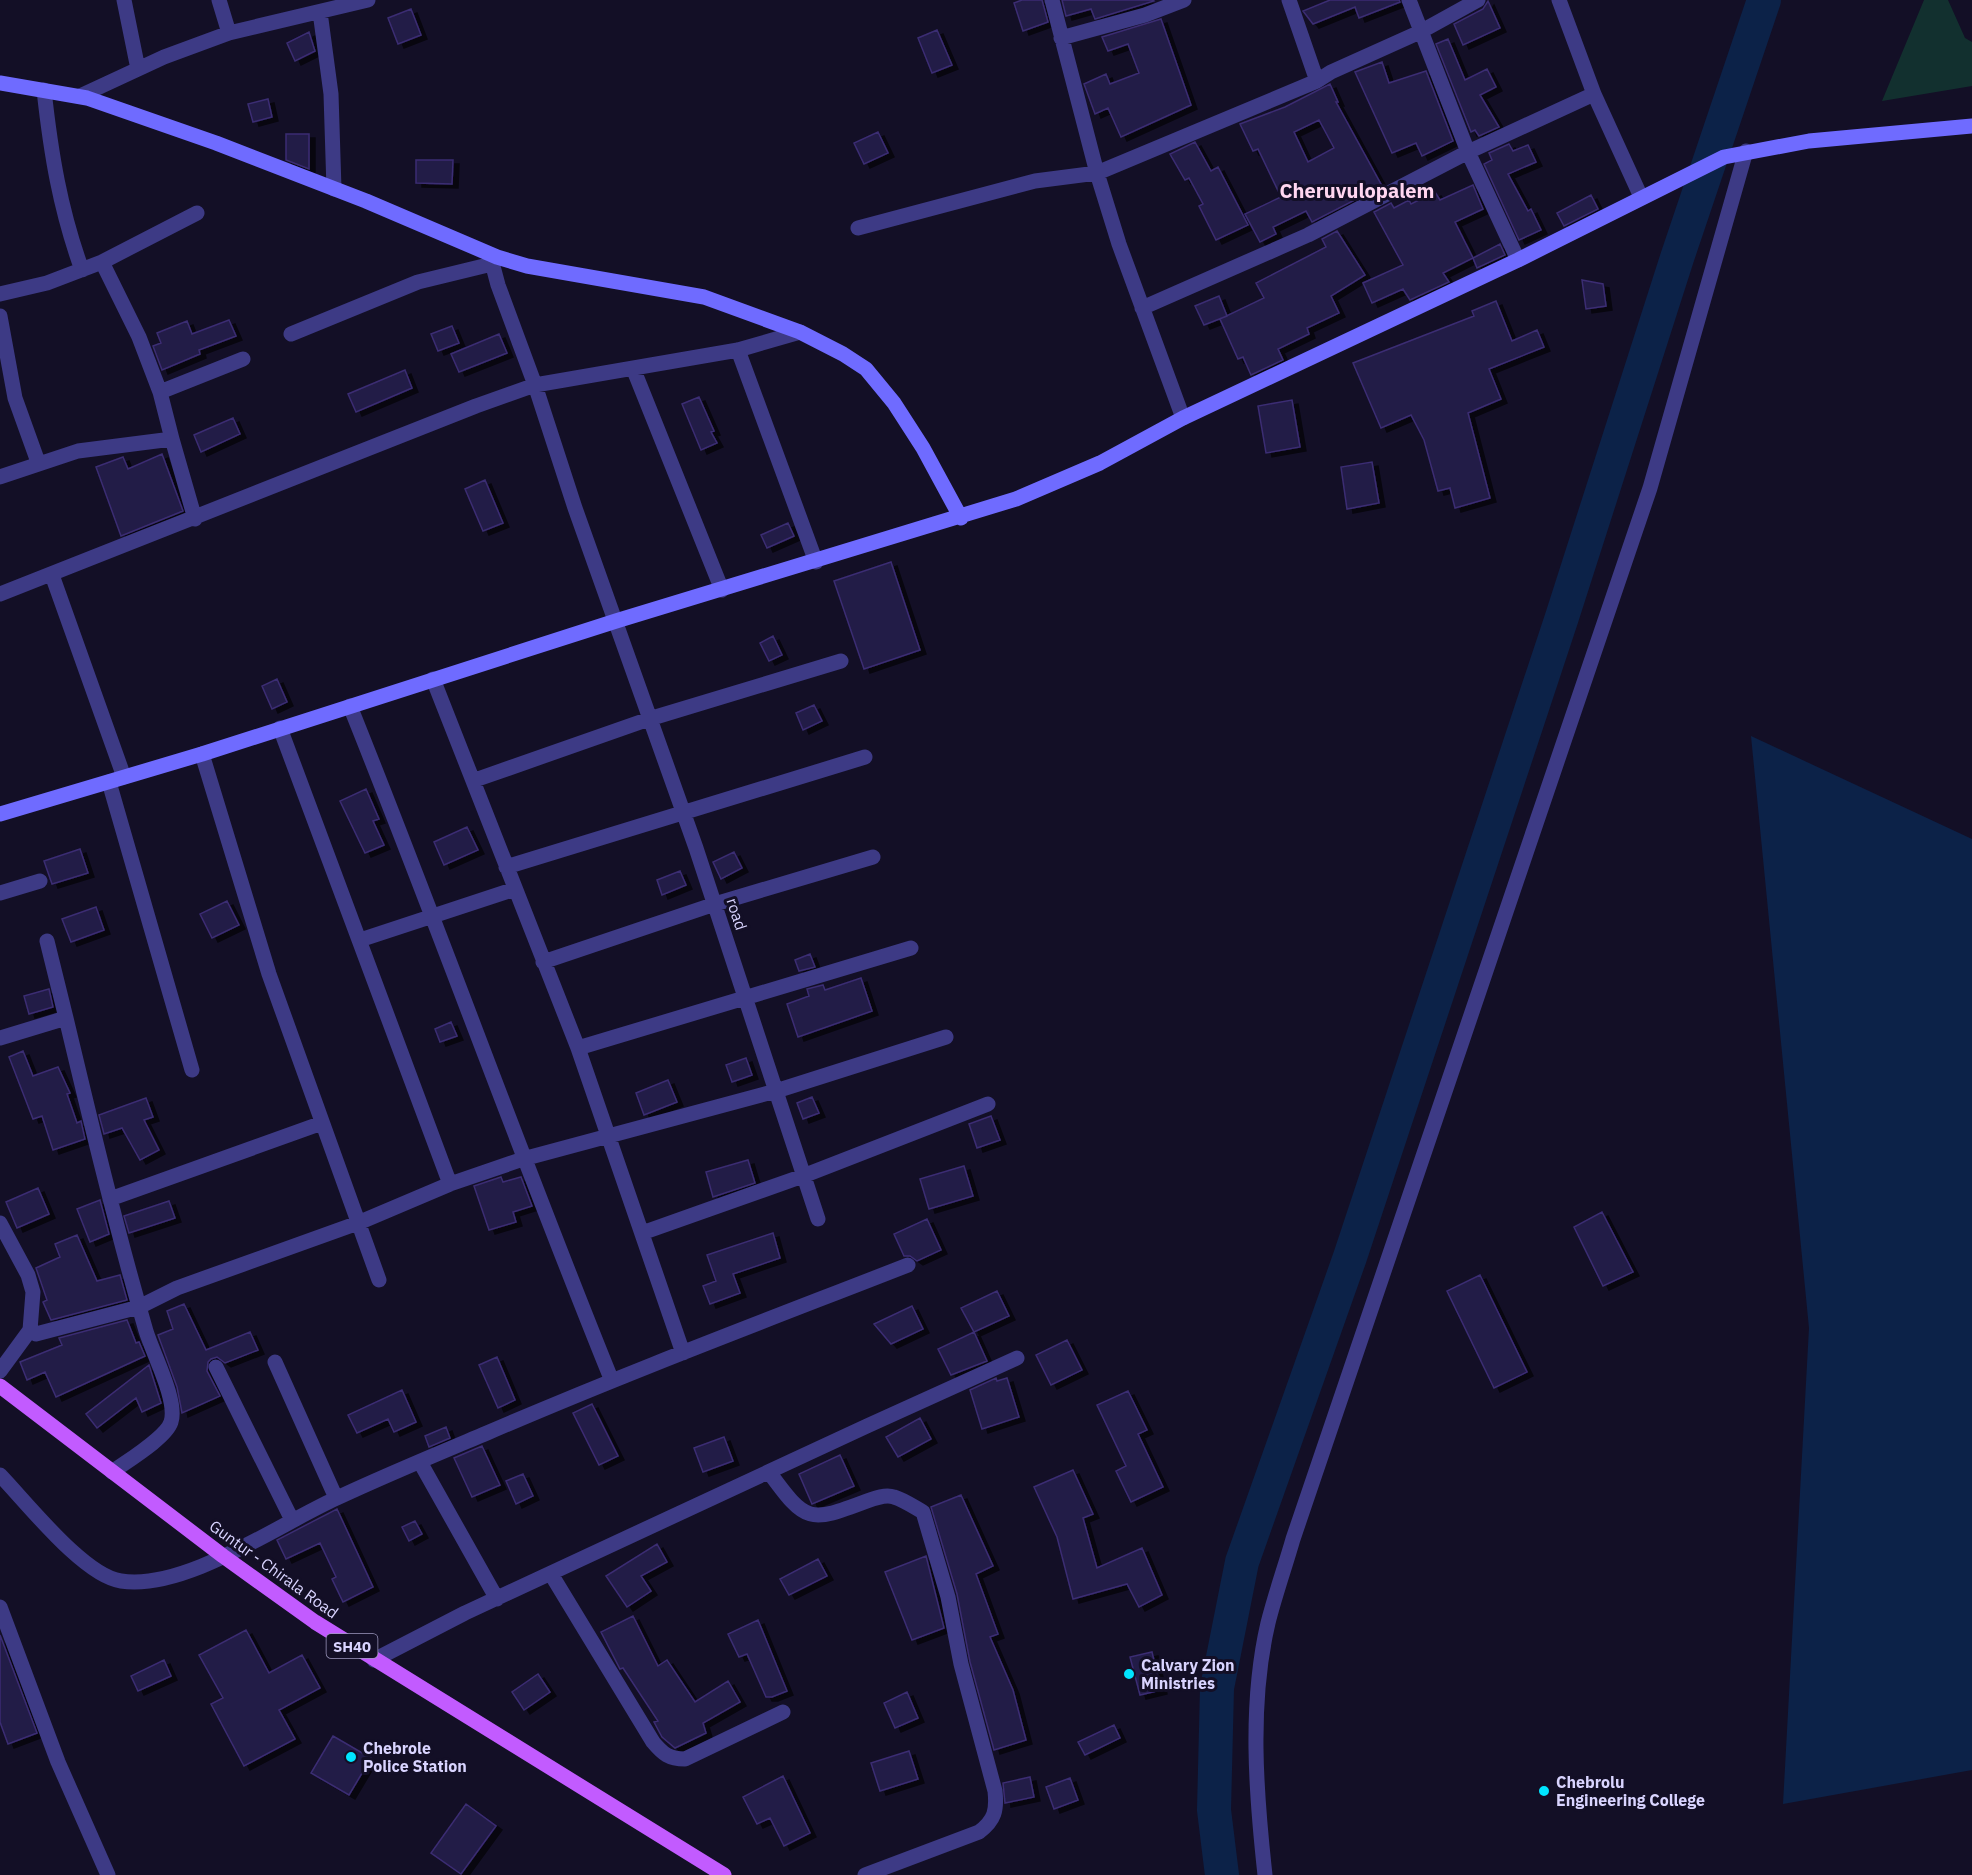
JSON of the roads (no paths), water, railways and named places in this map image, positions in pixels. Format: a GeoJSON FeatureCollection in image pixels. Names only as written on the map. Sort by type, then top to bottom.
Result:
{"type":"FeatureCollection","features":[{"type":"Feature","properties":{"kind":"main road","name":"Guntur - Chirala Road"},"geometry":{"type":"LineString","coordinates":[[0,1386],[223,1556],[315,1622],[724,1875]]}},
{"type":"Feature","properties":{"kind":"street"},"geometry":{"type":"LineString","coordinates":[[124,0],[138,69]]}},
{"type":"Feature","properties":{"kind":"street"},"geometry":{"type":"LineString","coordinates":[[219,0],[229,33]]}},
{"type":"Feature","properties":{"kind":"street"},"geometry":{"type":"LineString","coordinates":[[80,96],[138,69],[229,33],[320,12],[336,4],[368,0]]}},
{"type":"Feature","properties":{"kind":"street"},"geometry":{"type":"LineString","coordinates":[[1052,0],[1097,173],[1142,308],[1183,418]]}},
{"type":"Feature","properties":{"kind":"street"},"geometry":{"type":"LineString","coordinates":[[1061,38],[1145,15],[1184,0]]}},
{"type":"Feature","properties":{"kind":"street"},"geometry":{"type":"LineString","coordinates":[[1289,0],[1317,81]]}},
{"type":"Feature","properties":{"kind":"street"},"geometry":{"type":"LineString","coordinates":[[1408,0],[1468,152],[1518,260]]}},
{"type":"Feature","properties":{"kind":"street"},"geometry":{"type":"LineString","coordinates":[[858,228],[1035,181],[1097,173],[1317,81],[1331,72],[1419,32],[1478,0]]}},
{"type":"Feature","properties":{"kind":"street"},"geometry":{"type":"LineString","coordinates":[[1559,0],[1594,94],[1641,197]]}},
{"type":"Feature","properties":{"kind":"street"},"geometry":{"type":"LineString","coordinates":[[320,12],[331,94],[334,189]]}},
{"type":"Feature","properties":{"kind":"street"},"geometry":{"type":"LineString","coordinates":[[0,83],[80,96],[216,143],[334,189],[491,259],[704,297],[800,332],[843,354],[866,369],[894,403],[923,448],[961,518]]}},
{"type":"Feature","properties":{"kind":"street"},"geometry":{"type":"LineString","coordinates":[[44,90],[52,162],[70,238],[82,270]]}},
{"type":"Feature","properties":{"kind":"street"},"geometry":{"type":"LineString","coordinates":[[1142,308],[1308,235],[1468,152],[1594,94]]}},
{"type":"Feature","properties":{"kind":"street"},"geometry":{"type":"LineString","coordinates":[[0,814],[202,754],[616,621],[961,518],[1060,482],[1183,418],[1518,260],[1724,157],[1746,151],[1809,141],[1972,126]]}},
{"type":"Feature","properties":{"kind":"street"},"geometry":{"type":"LineString","coordinates":[[1265,1875],[1258,1811],[1257,1736],[1260,1675],[1268,1624],[1300,1518],[1650,488],[1746,151]]}},
{"type":"Feature","properties":{"kind":"street"},"geometry":{"type":"LineString","coordinates":[[0,294],[47,283],[102,262],[198,213]]}},
{"type":"Feature","properties":{"kind":"street"},"geometry":{"type":"LineString","coordinates":[[291,334],[418,282],[491,259]]}},
{"type":"Feature","properties":{"kind":"street","name":"road"},"geometry":{"type":"LineString","coordinates":[[491,259],[575,508],[715,904],[818,1219]]}},
{"type":"Feature","properties":{"kind":"street"},"geometry":{"type":"LineString","coordinates":[[102,262],[140,337],[160,392],[195,519]]}},
{"type":"Feature","properties":{"kind":"street"},"geometry":{"type":"LineString","coordinates":[[0,316],[15,398],[38,462]]}},
{"type":"Feature","properties":{"kind":"street"},"geometry":{"type":"LineString","coordinates":[[0,594],[195,519],[366,449],[535,386],[738,350],[800,332]]}},
{"type":"Feature","properties":{"kind":"street"},"geometry":{"type":"LineString","coordinates":[[738,350],[816,562]]}},
{"type":"Feature","properties":{"kind":"street"},"geometry":{"type":"LineString","coordinates":[[160,392],[243,359]]}},
{"type":"Feature","properties":{"kind":"street"},"geometry":{"type":"LineString","coordinates":[[633,368],[722,590]]}},
{"type":"Feature","properties":{"kind":"street"},"geometry":{"type":"LineString","coordinates":[[0,477],[38,462],[106,446],[172,439]]}},
{"type":"Feature","properties":{"kind":"street"},"geometry":{"type":"LineString","coordinates":[[52,575],[116,780],[192,1070]]}},
{"type":"Feature","properties":{"kind":"street"},"geometry":{"type":"LineString","coordinates":[[475,780],[649,719],[841,661]]}},
{"type":"Feature","properties":{"kind":"street"},"geometry":{"type":"LineString","coordinates":[[433,679],[475,780],[506,867],[578,1048],[683,1353]]}},
{"type":"Feature","properties":{"kind":"street"},"geometry":{"type":"LineString","coordinates":[[350,706],[400,831],[523,1159],[612,1381]]}},
{"type":"Feature","properties":{"kind":"street"},"geometry":{"type":"LineString","coordinates":[[280,728],[450,1184]]}},
{"type":"Feature","properties":{"kind":"street"},"geometry":{"type":"LineString","coordinates":[[202,754],[269,974],[379,1280]]}},
{"type":"Feature","properties":{"kind":"street"},"geometry":{"type":"LineString","coordinates":[[506,867],[865,757]]}},
{"type":"Feature","properties":{"kind":"street"},"geometry":{"type":"LineString","coordinates":[[543,962],[715,904],[873,857]]}},
{"type":"Feature","properties":{"kind":"street"},"geometry":{"type":"LineString","coordinates":[[0,894],[40,881]]}},
{"type":"Feature","properties":{"kind":"street"},"geometry":{"type":"LineString","coordinates":[[360,940],[515,889]]}},
{"type":"Feature","properties":{"kind":"street"},"geometry":{"type":"LineString","coordinates":[[47,941],[110,1199],[139,1307],[173,1413],[171,1425],[161,1436],[112,1472]]}},
{"type":"Feature","properties":{"kind":"street"},"geometry":{"type":"LineString","coordinates":[[578,1048],[911,948]]}},
{"type":"Feature","properties":{"kind":"street"},"geometry":{"type":"LineString","coordinates":[[0,1038],[66,1018]]}},
{"type":"Feature","properties":{"kind":"street"},"geometry":{"type":"LineString","coordinates":[[30,1330],[36,1334],[139,1307],[177,1288],[358,1223],[450,1184],[523,1159],[776,1091],[946,1037]]}},
{"type":"Feature","properties":{"kind":"street"},"geometry":{"type":"LineString","coordinates":[[642,1233],[803,1176],[988,1104]]}},
{"type":"Feature","properties":{"kind":"street"},"geometry":{"type":"LineString","coordinates":[[110,1199],[322,1124]]}},
{"type":"Feature","properties":{"kind":"street"},"geometry":{"type":"LineString","coordinates":[[0,1223],[28,1275],[33,1292],[30,1330],[0,1371]]}},
{"type":"Feature","properties":{"kind":"street"},"geometry":{"type":"LineString","coordinates":[[0,1475],[72,1551],[107,1578],[123,1582],[174,1576],[223,1556],[336,1498],[420,1462],[612,1381],[908,1265]]}},
{"type":"Feature","properties":{"kind":"street"},"geometry":{"type":"LineString","coordinates":[[374,1660],[497,1599],[1017,1358]]}},
{"type":"Feature","properties":{"kind":"street"},"geometry":{"type":"LineString","coordinates":[[275,1362],[336,1498]]}},
{"type":"Feature","properties":{"kind":"street"},"geometry":{"type":"LineString","coordinates":[[216,1367],[292,1520]]}},
{"type":"Feature","properties":{"kind":"street"},"geometry":{"type":"LineString","coordinates":[[420,1462],[497,1599]]}},
{"type":"Feature","properties":{"kind":"street"},"geometry":{"type":"LineString","coordinates":[[769,1472],[793,1504],[810,1514],[826,1516],[876,1497],[893,1496],[923,1512],[948,1597],[961,1664],[995,1791],[997,1809],[991,1824],[979,1832],[865,1875]]}},
{"type":"Feature","properties":{"kind":"street"},"geometry":{"type":"LineString","coordinates":[[551,1574],[653,1742],[663,1754],[673,1759],[685,1759],[783,1712]]}},
{"type":"Feature","properties":{"kind":"street"},"geometry":{"type":"LineString","coordinates":[[0,1607],[58,1762],[108,1875]]}},
{"type":"Feature","properties":{"kind":"water"},"geometry":{"type":"Polygon","coordinates":[[[1751,736],[1972,839],[1972,1770],[1783,1804],[1809,1328],[1751,736]]]}},
{"type":"Feature","properties":{"kind":"waterway"},"geometry":{"type":"LineString","coordinates":[[1222,1875],[1214,1810],[1217,1688],[1242,1562],[1350,1257],[1562,617],[1677,258],[1764,0]]}},
{"type":"Feature","properties":{"kind":"place","name":"Calvary Zion Ministries"},"geometry":{"type":"Point","coordinates":[1129,1674]}},
{"type":"Feature","properties":{"kind":"place","name":"Chebrole Police Station"},"geometry":{"type":"Point","coordinates":[351,1757]}},
{"type":"Feature","properties":{"kind":"place","name":"Chebrolu Engineering College"},"geometry":{"type":"Point","coordinates":[1544,1791]}},
{"type":"Feature","properties":{"kind":"district","name":"Cheruvulopalem"},"geometry":{"type":"Point","coordinates":[1357,190]}}]}
